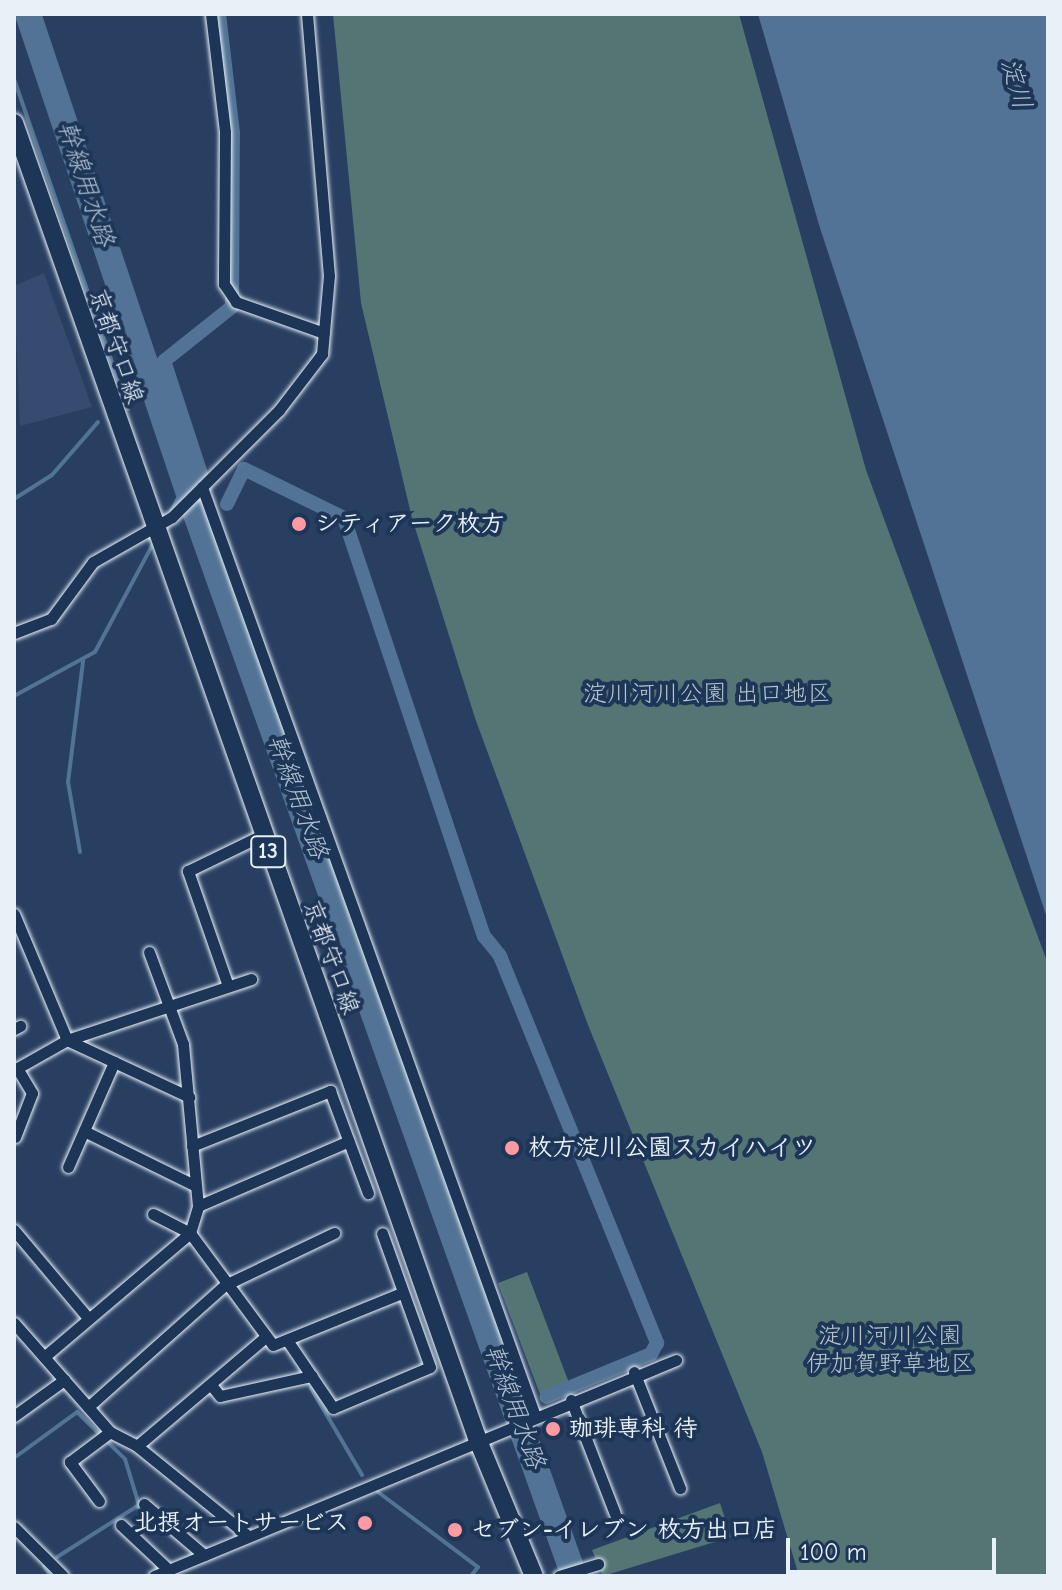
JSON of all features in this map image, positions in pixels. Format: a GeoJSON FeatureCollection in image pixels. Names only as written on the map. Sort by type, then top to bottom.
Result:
{"type":"FeatureCollection","features":[{"type":"Feature","properties":{"kind":"main road","name":"京都守口線"},"geometry":{"type":"LineString","coordinates":[[14,123],[262,835],[485,1435],[534,1576]]}},
{"type":"Feature","properties":{"kind":"street"},"geometry":{"type":"LineString","coordinates":[[211,14],[225,132],[233,298],[324,333]]}},
{"type":"Feature","properties":{"kind":"street"},"geometry":{"type":"LineString","coordinates":[[14,633],[51,619],[93,562],[154,528],[202,487],[299,385],[322,354],[329,276],[307,14]]}},
{"type":"Feature","properties":{"kind":"street"},"geometry":{"type":"LineString","coordinates":[[202,487],[535,1416]]}},
{"type":"Feature","properties":{"kind":"street"},"geometry":{"type":"LineString","coordinates":[[228,986],[188,871],[262,835]]}},
{"type":"Feature","properties":{"kind":"street"},"geometry":{"type":"LineString","coordinates":[[14,914],[67,1040],[189,1097]]}},
{"type":"Feature","properties":{"kind":"street"},"geometry":{"type":"LineString","coordinates":[[44,1357],[190,1233],[198,1206],[183,1044],[149,952]]}},
{"type":"Feature","properties":{"kind":"street"},"geometry":{"type":"LineString","coordinates":[[15,1137],[32,1093],[16,1069],[67,1040],[251,979]]}},
{"type":"Feature","properties":{"kind":"street"},"geometry":{"type":"LineString","coordinates":[[68,1167],[114,1062]]}},
{"type":"Feature","properties":{"kind":"street"},"geometry":{"type":"LineString","coordinates":[[192,1146],[330,1091],[368,1193]]}},
{"type":"Feature","properties":{"kind":"street"},"geometry":{"type":"LineString","coordinates":[[84,1131],[196,1186]]}},
{"type":"Feature","properties":{"kind":"street"},"geometry":{"type":"LineString","coordinates":[[198,1206],[349,1141]]}},
{"type":"Feature","properties":{"kind":"street"},"geometry":{"type":"LineString","coordinates":[[153,1214],[190,1233],[263,1339]]}},
{"type":"Feature","properties":{"kind":"street"},"geometry":{"type":"LineString","coordinates":[[14,1230],[89,1319]]}},
{"type":"Feature","properties":{"kind":"street"},"geometry":{"type":"LineString","coordinates":[[88,1407],[225,1285],[334,1233]]}},
{"type":"Feature","properties":{"kind":"street"},"geometry":{"type":"LineString","coordinates":[[287,1340],[333,1408],[430,1367],[382,1233]]}},
{"type":"Feature","properties":{"kind":"street"},"geometry":{"type":"LineString","coordinates":[[137,1446],[263,1339],[287,1340],[402,1293]]}},
{"type":"Feature","properties":{"kind":"street"},"geometry":{"type":"LineString","coordinates":[[16,1328],[110,1432],[137,1446],[248,1536]]}},
{"type":"Feature","properties":{"kind":"street"},"geometry":{"type":"LineString","coordinates":[[154,1576],[634,1372],[676,1360]]}},
{"type":"Feature","properties":{"kind":"street"},"geometry":{"type":"LineString","coordinates":[[634,1372],[680,1488]]}},
{"type":"Feature","properties":{"kind":"street"},"geometry":{"type":"LineString","coordinates":[[211,1385],[220,1396],[312,1376]]}},
{"type":"Feature","properties":{"kind":"street"},"geometry":{"type":"LineString","coordinates":[[14,1416],[64,1380]]}},
{"type":"Feature","properties":{"kind":"street"},"geometry":{"type":"LineString","coordinates":[[571,1400],[615,1514]]}},
{"type":"Feature","properties":{"kind":"street"},"geometry":{"type":"LineString","coordinates":[[99,1501],[70,1462],[110,1432]]}},
{"type":"Feature","properties":{"kind":"street"},"geometry":{"type":"LineString","coordinates":[[144,1504],[204,1555]]}},
{"type":"Feature","properties":{"kind":"street"},"geometry":{"type":"LineString","coordinates":[[121,1525],[169,1570]]}},
{"type":"Feature","properties":{"kind":"street"},"geometry":{"type":"LineString","coordinates":[[14,1527],[63,1576]]}},
{"type":"Feature","properties":{"kind":"street"},"geometry":{"type":"LineString","coordinates":[[559,1576],[598,1564]]}},
{"type":"Feature","properties":{"kind":"shaded area"},"geometry":{"type":"Polygon","coordinates":[[[44,273],[92,407],[20,426],[14,286],[44,273]]]}},
{"type":"Feature","properties":{"kind":"green space","name":"淀川河川公園 出口地区"},"geometry":{"type":"Polygon","coordinates":[[[333,14],[739,14],[866,470],[1048,964],[1048,1576],[799,1576],[762,1452],[588,1025],[475,718],[412,518],[361,303],[333,14]]]}},
{"type":"Feature","properties":{"kind":"green space"},"geometry":{"type":"Polygon","coordinates":[[[527,1272],[569,1383],[540,1394],[498,1283],[527,1272]]]}},
{"type":"Feature","properties":{"kind":"green space"},"geometry":{"type":"Polygon","coordinates":[[[720,1503],[731,1537],[603,1576],[592,1550],[720,1503]]]}},
{"type":"Feature","properties":{"kind":"water","name":"淀川"},"geometry":{"type":"Polygon","coordinates":[[[758,14],[1048,14],[1048,921],[820,228],[758,14]]]}},
{"type":"Feature","properties":{"kind":"waterway","name":"幹線用水路"},"geometry":{"type":"LineString","coordinates":[[28,14],[192,503],[574,1576]]}},
{"type":"Feature","properties":{"kind":"waterway"},"geometry":{"type":"LineString","coordinates":[[186,483],[202,477],[164,361],[232,307],[233,133],[219,14]]}},
{"type":"Feature","properties":{"kind":"waterway"},"geometry":{"type":"LineString","coordinates":[[14,79],[128,409]]}},
{"type":"Feature","properties":{"kind":"waterway"},"geometry":{"type":"LineString","coordinates":[[14,499],[52,475],[98,422]]}},
{"type":"Feature","properties":{"kind":"waterway"},"geometry":{"type":"LineString","coordinates":[[227,504],[244,469],[344,518],[484,936],[500,956],[657,1343],[651,1354],[546,1397]]}},
{"type":"Feature","properties":{"kind":"waterway"},"geometry":{"type":"LineString","coordinates":[[172,510],[186,483]]}},
{"type":"Feature","properties":{"kind":"waterway"},"geometry":{"type":"LineString","coordinates":[[14,696],[95,652],[154,542]]}},
{"type":"Feature","properties":{"kind":"waterway"},"geometry":{"type":"LineString","coordinates":[[80,852],[68,782],[83,661]]}},
{"type":"Feature","properties":{"kind":"waterway"},"geometry":{"type":"LineString","coordinates":[[311,1388],[362,1475]]}},
{"type":"Feature","properties":{"kind":"waterway"},"geometry":{"type":"LineString","coordinates":[[518,1408],[522,1406]]}},
{"type":"Feature","properties":{"kind":"waterway"},"geometry":{"type":"LineString","coordinates":[[14,1458],[77,1412],[125,1459],[139,1505],[57,1557]]}},
{"type":"Feature","properties":{"kind":"waterway"},"geometry":{"type":"LineString","coordinates":[[378,1492],[478,1567],[471,1576]]}},
{"type":"Feature","properties":{"kind":"waterway"},"geometry":{"type":"LineString","coordinates":[[44,1566],[51,1576]]}},
{"type":"Feature","properties":{"kind":"place","name":"シティアーク枚方"},"geometry":{"type":"Point","coordinates":[299,524]}},
{"type":"Feature","properties":{"kind":"place","name":"枚方淀川公園スカイハイツ"},"geometry":{"type":"Point","coordinates":[512,1148]}},
{"type":"Feature","properties":{"kind":"place","name":"珈琲専科 待"},"geometry":{"type":"Point","coordinates":[553,1429]}},
{"type":"Feature","properties":{"kind":"place","name":"北摂オートサービス"},"geometry":{"type":"Point","coordinates":[365,1523]}},
{"type":"Feature","properties":{"kind":"place","name":"セブン-イレブン 枚方出口店"},"geometry":{"type":"Point","coordinates":[455,1530]}},
{"type":"Feature","properties":{"kind":"park label","name":"淀川河川公園 伊加賀野草地区"},"geometry":{"type":"Point","coordinates":[890,1350]}}]}
